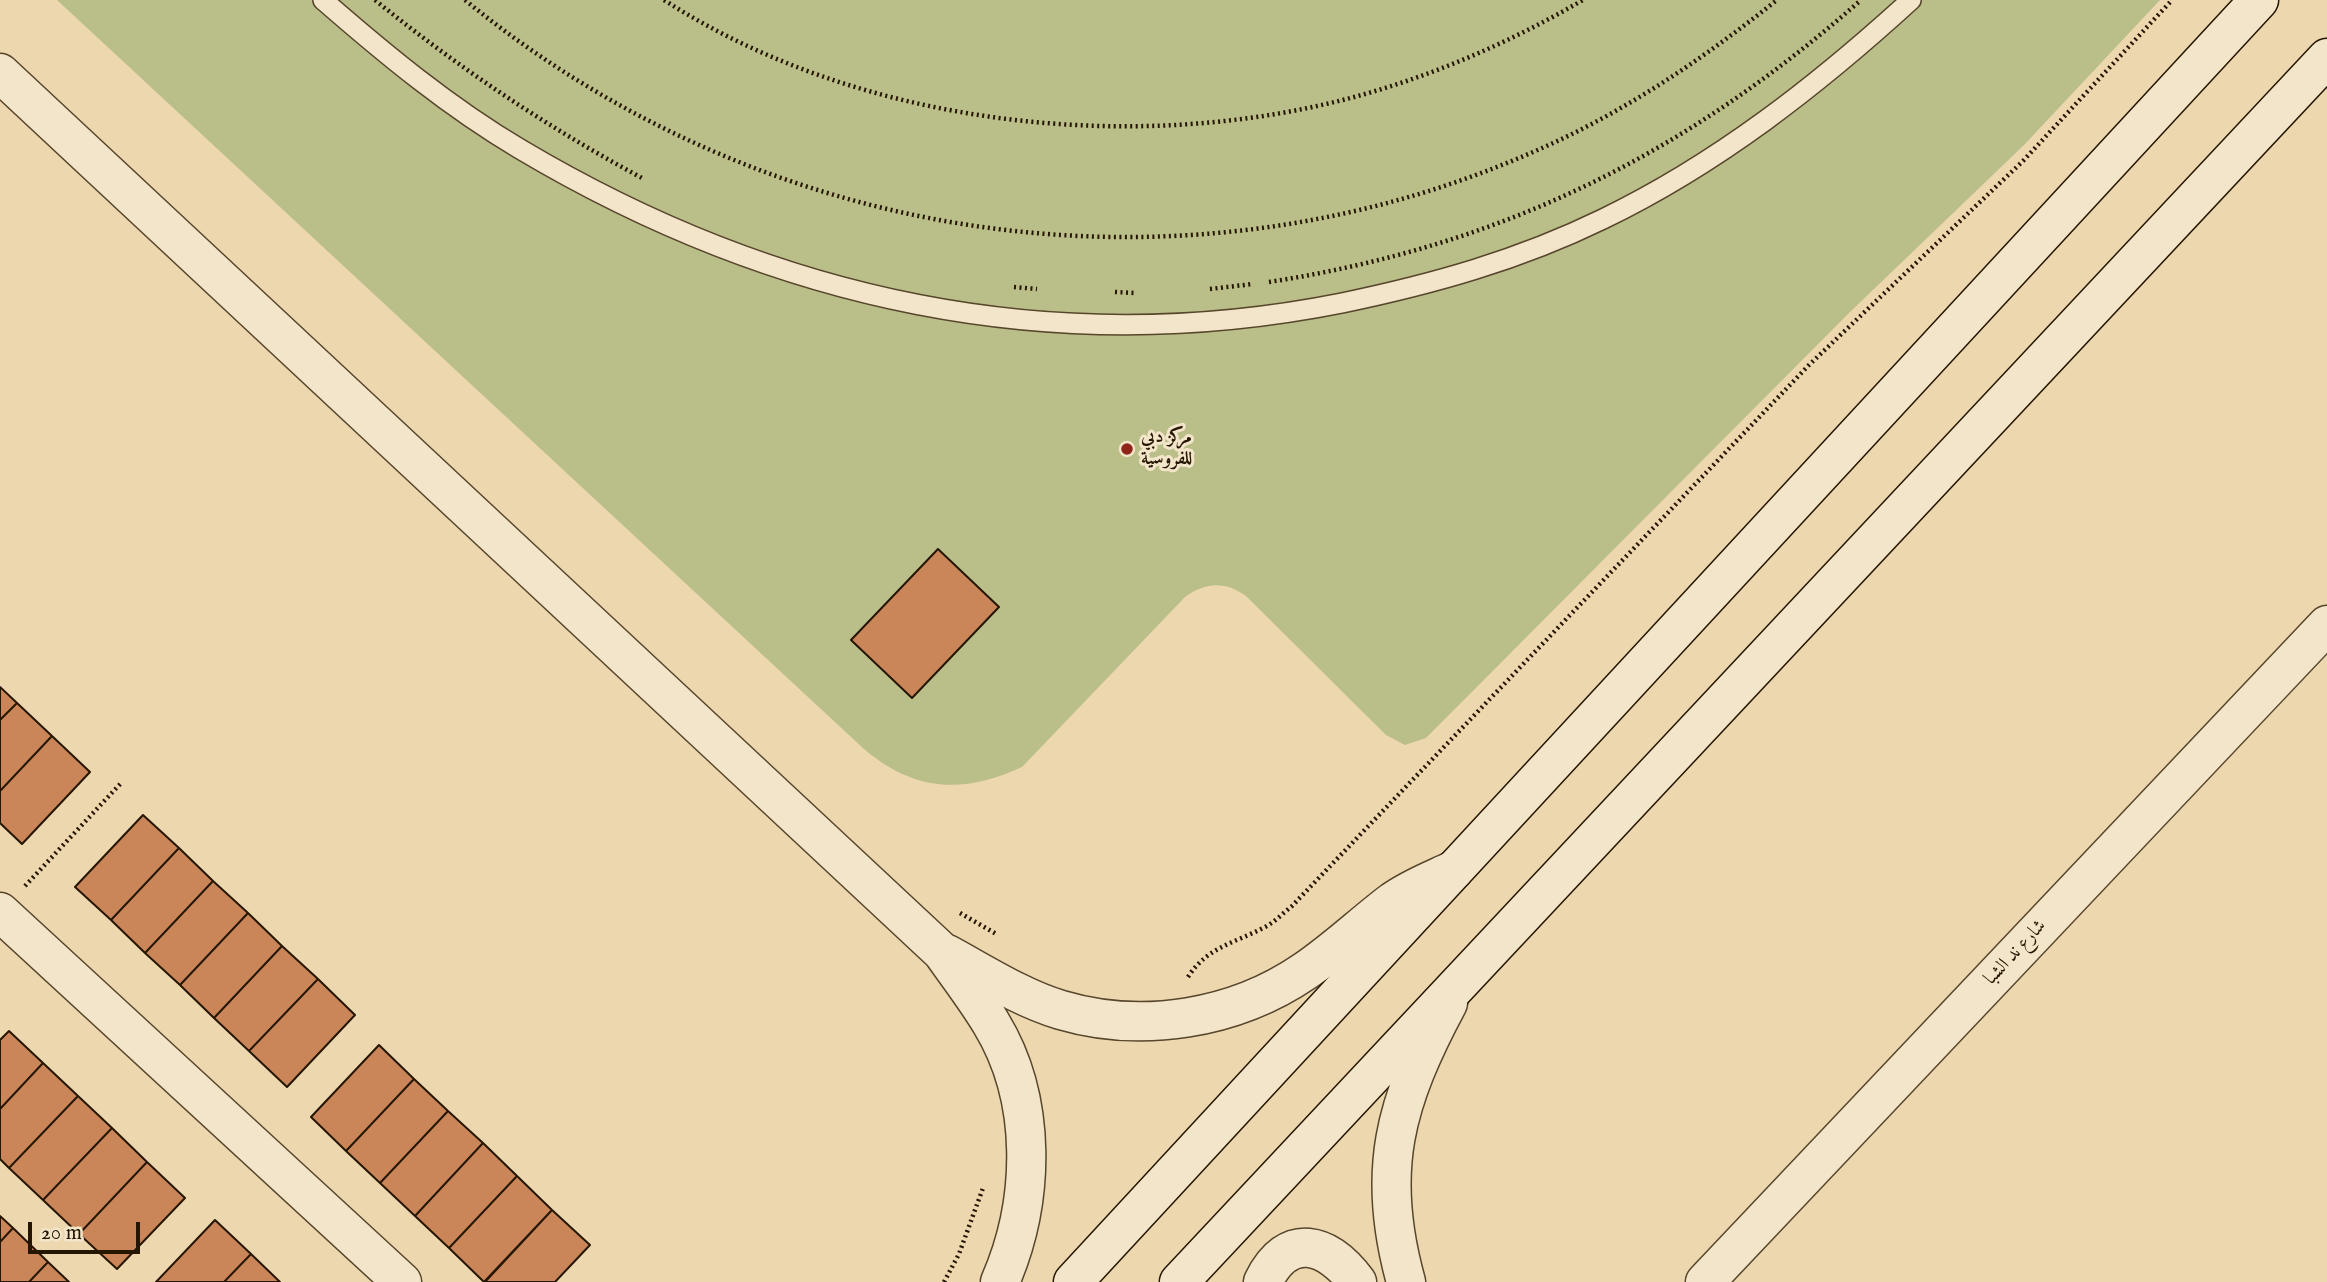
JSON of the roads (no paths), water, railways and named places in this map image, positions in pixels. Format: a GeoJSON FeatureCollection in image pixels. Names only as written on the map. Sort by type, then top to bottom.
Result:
{"type":"FeatureCollection","features":[{"type":"Feature","properties":{"kind":"street"},"geometry":{"type":"LineString","coordinates":[[1073,1282],[2259,0]]}},
{"type":"Feature","properties":{"kind":"street"},"geometry":{"type":"LineString","coordinates":[[1180,1282],[2327,58]]}},
{"type":"Feature","properties":{"kind":"street"},"geometry":{"type":"LineString","coordinates":[[0,73],[933,943],[992,1024],[1018,1089],[1027,1168],[1023,1209],[1015,1248],[1000,1282]]}},
{"type":"Feature","properties":{"kind":"street","name":"شارع ند الشبا"},"geometry":{"type":"LineString","coordinates":[[1705,1282],[2327,625]]}},
{"type":"Feature","properties":{"kind":"street"},"geometry":{"type":"LineString","coordinates":[[933,943],[1020,993],[1059,1010],[1123,1021],[1188,1017],[1249,1001],[1278,988],[1305,971],[1395,900],[1455,870]]}},
{"type":"Feature","properties":{"kind":"street"},"geometry":{"type":"LineString","coordinates":[[0,912],[402,1282]]}},
{"type":"Feature","properties":{"kind":"street"},"geometry":{"type":"LineString","coordinates":[[1406,1282],[1391,1211],[1391,1169],[1395,1132],[1418,1062],[1455,991]]}},
{"type":"Feature","properties":{"kind":"street"},"geometry":{"type":"LineString","coordinates":[[1263,1282],[1277,1260],[1299,1249],[1311,1248],[1332,1254],[1357,1282]]}},
{"type":"Feature","properties":{"kind":"lane"},"geometry":{"type":"LineString","coordinates":[[323,0],[407,71],[507,141],[592,190],[667,226],[772,266],[884,297],[961,312],[1101,326],[1214,323],[1274,316],[1404,290],[1474,271],[1542,247],[1655,192],[1726,147],[1802,94],[1911,0]]}},
{"type":"Feature","properties":{"kind":"place","name":"مركز دبي للفروسية"},"geometry":{"type":"Point","coordinates":[1127,449]}}]}
